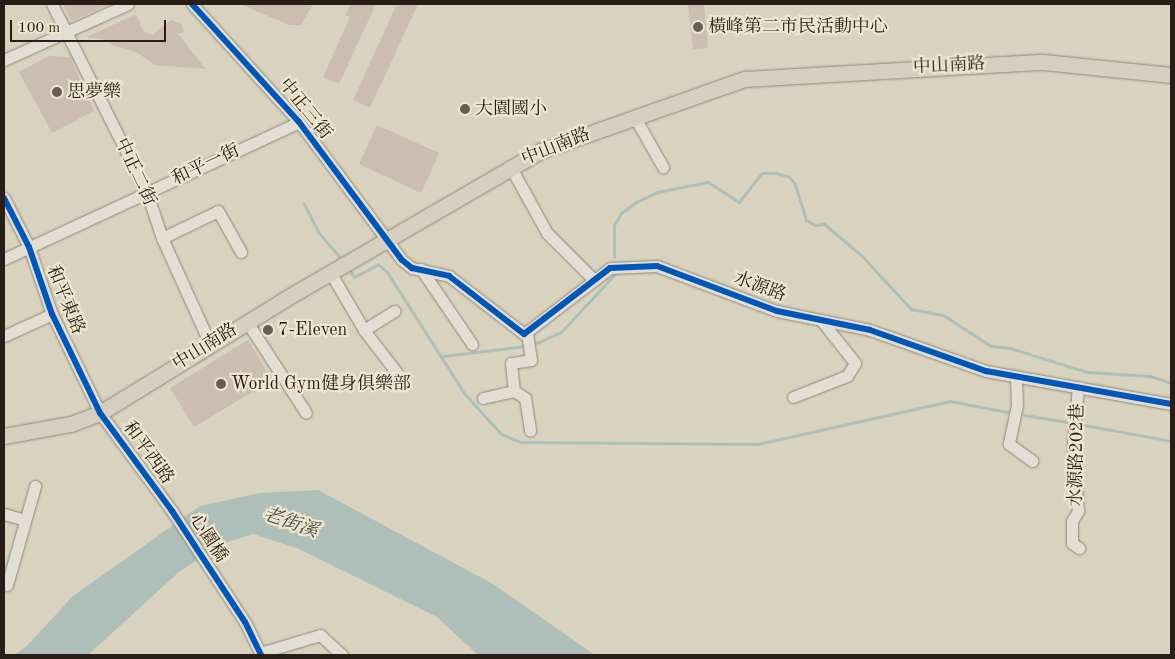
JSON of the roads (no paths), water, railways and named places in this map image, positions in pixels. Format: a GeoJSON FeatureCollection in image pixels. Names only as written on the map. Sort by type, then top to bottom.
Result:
{"type":"FeatureCollection","features":[{"type":"Feature","properties":{"kind":"main road","name":"中山南路"},"geometry":{"type":"LineString","coordinates":[[4,436],[71,424],[100,413],[330,272],[386,241],[510,166],[540,151],[634,116],[745,79],[764,76],[1043,62],[1171,75]]}},
{"type":"Feature","properties":{"kind":"street","name":"中正二街"},"geometry":{"type":"LineString","coordinates":[[52,4],[147,193],[162,238],[210,344]]}},
{"type":"Feature","properties":{"kind":"street"},"geometry":{"type":"LineString","coordinates":[[4,60],[128,4]]}},
{"type":"Feature","properties":{"kind":"street","name":"中正三街"},"geometry":{"type":"LineString","coordinates":[[192,4],[299,122],[386,241]]}},
{"type":"Feature","properties":{"kind":"street"},"geometry":{"type":"LineString","coordinates":[[634,116],[663,167]]}},
{"type":"Feature","properties":{"kind":"street","name":"和平一街"},"geometry":{"type":"LineString","coordinates":[[4,259],[299,122]]}},
{"type":"Feature","properties":{"kind":"street"},"geometry":{"type":"LineString","coordinates":[[510,166],[547,233],[585,274],[593,279]]}},
{"type":"Feature","properties":{"kind":"street","name":"和平東路"},"geometry":{"type":"LineString","coordinates":[[4,198],[29,247],[52,314],[100,413]]}},
{"type":"Feature","properties":{"kind":"street"},"geometry":{"type":"LineString","coordinates":[[162,238],[218,211],[241,252]]}},
{"type":"Feature","properties":{"kind":"street"},"geometry":{"type":"LineString","coordinates":[[386,241],[402,260],[421,269],[449,276],[496,314],[528,335],[531,360],[511,363],[514,391]]}},
{"type":"Feature","properties":{"kind":"street","name":"水源路"},"geometry":{"type":"LineString","coordinates":[[528,335],[574,298],[593,279],[622,264],[657,266],[776,311],[870,330],[986,372],[1171,404]]}},
{"type":"Feature","properties":{"kind":"street"},"geometry":{"type":"LineString","coordinates":[[421,269],[472,344]]}},
{"type":"Feature","properties":{"kind":"street"},"geometry":{"type":"LineString","coordinates":[[330,272],[364,330],[398,372]]}},
{"type":"Feature","properties":{"kind":"street"},"geometry":{"type":"LineString","coordinates":[[364,330],[395,311]]}},
{"type":"Feature","properties":{"kind":"street"},"geometry":{"type":"LineString","coordinates":[[4,336],[52,314]]}},
{"type":"Feature","properties":{"kind":"street"},"geometry":{"type":"LineString","coordinates":[[793,397],[847,376],[855,363],[821,320]]}},
{"type":"Feature","properties":{"kind":"street"},"geometry":{"type":"LineString","coordinates":[[247,322],[306,413]]}},
{"type":"Feature","properties":{"kind":"street"},"geometry":{"type":"LineString","coordinates":[[1016,377],[1017,405],[1009,444],[1032,461]]}},
{"type":"Feature","properties":{"kind":"street","name":"水源路202巷"},"geometry":{"type":"LineString","coordinates":[[1078,388],[1074,442],[1078,511],[1072,521],[1072,543],[1080,548]]}},
{"type":"Feature","properties":{"kind":"street"},"geometry":{"type":"LineString","coordinates":[[482,398],[514,391],[525,398],[530,431]]}},
{"type":"Feature","properties":{"kind":"street","name":"和平西路"},"geometry":{"type":"LineString","coordinates":[[100,413],[172,510]]}},
{"type":"Feature","properties":{"kind":"street"},"geometry":{"type":"LineString","coordinates":[[7,585],[9,558],[26,520],[35,486]]}},
{"type":"Feature","properties":{"kind":"street","name":"心園橋"},"geometry":{"type":"LineString","coordinates":[[172,510],[219,582],[260,654]]}},
{"type":"Feature","properties":{"kind":"street"},"geometry":{"type":"LineString","coordinates":[[4,514],[26,520]]}},
{"type":"Feature","properties":{"kind":"street"},"geometry":{"type":"LineString","coordinates":[[260,654],[320,635],[342,655]]}},
{"type":"Feature","properties":{"kind":"water","name":"老街溪"},"geometry":{"type":"Polygon","coordinates":[[[318,490],[493,584],[595,655],[478,655],[437,617],[299,549],[253,534],[222,544],[180,571],[88,655],[13,655],[26,647],[73,596],[200,506],[260,493],[318,490]]]}},
{"type":"Feature","properties":{"kind":"waterway"},"geometry":{"type":"LineString","coordinates":[[614,257],[614,225],[621,213],[636,202],[657,192],[708,182],[739,202],[762,173],[775,173],[788,176],[795,184],[806,220],[815,225],[824,224],[861,255],[911,309],[943,315],[991,346],[1010,348],[1087,372],[1150,376],[1171,383]]}},
{"type":"Feature","properties":{"kind":"waterway"},"geometry":{"type":"LineString","coordinates":[[304,204],[318,232],[339,256]]}},
{"type":"Feature","properties":{"kind":"waterway"},"geometry":{"type":"LineString","coordinates":[[350,271],[354,277],[378,264],[387,272],[464,393],[501,434],[521,442],[758,444],[950,401],[1007,412]]}},
{"type":"Feature","properties":{"kind":"waterway"},"geometry":{"type":"LineString","coordinates":[[532,345],[561,332],[617,272]]}},
{"type":"Feature","properties":{"kind":"waterway"},"geometry":{"type":"LineString","coordinates":[[443,356],[526,346]]}},
{"type":"Feature","properties":{"kind":"waterway"},"geometry":{"type":"LineString","coordinates":[[1024,415],[1067,422]]}},
{"type":"Feature","properties":{"kind":"waterway"},"geometry":{"type":"LineString","coordinates":[[1084,425],[1171,441]]}},
{"type":"Feature","properties":{"kind":"place","name":"橫峰第二市民活動中心"},"geometry":{"type":"Point","coordinates":[698,27]}},
{"type":"Feature","properties":{"kind":"place","name":"思夢樂"},"geometry":{"type":"Point","coordinates":[57,92]}},
{"type":"Feature","properties":{"kind":"place","name":"大園國小"},"geometry":{"type":"Point","coordinates":[465,109]}},
{"type":"Feature","properties":{"kind":"place","name":"7-Eleven"},"geometry":{"type":"Point","coordinates":[268,330]}},
{"type":"Feature","properties":{"kind":"place","name":"World Gym健身俱樂部"},"geometry":{"type":"Point","coordinates":[221,384]}}]}
